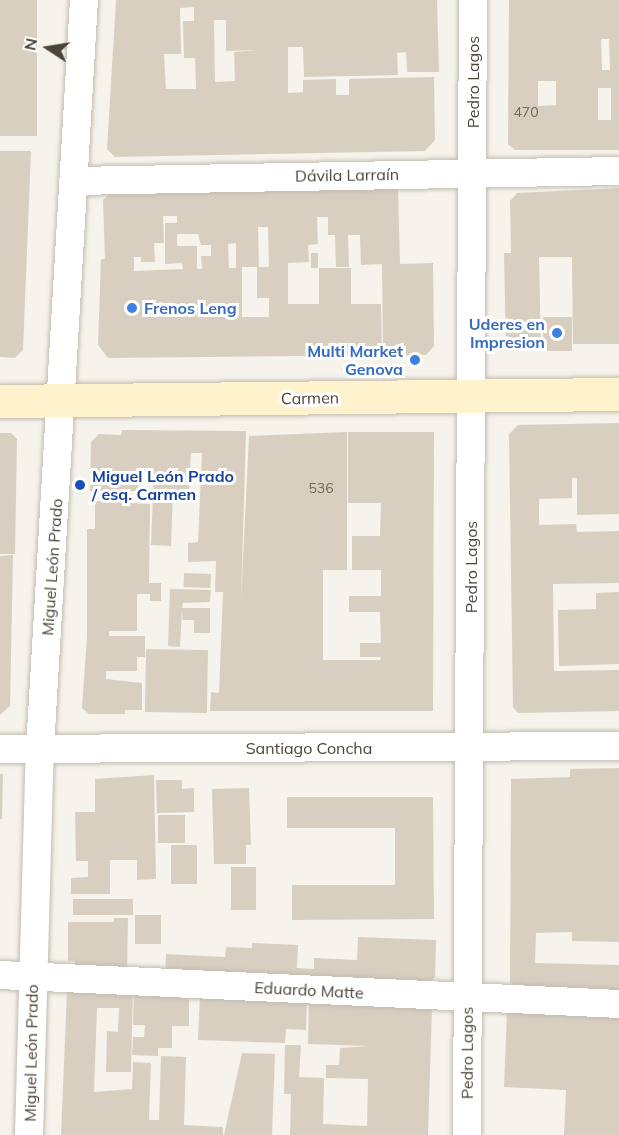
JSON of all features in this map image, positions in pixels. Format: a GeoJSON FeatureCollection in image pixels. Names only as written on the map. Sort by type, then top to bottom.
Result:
{"type":"FeatureCollection","features":[{"type":"Feature","properties":{"kind":"main road","name":"Carmen"},"geometry":{"type":"LineString","coordinates":[[0,401],[619,394]]}},
{"type":"Feature","properties":{"kind":"street","name":"Miguel León Prado"},"geometry":{"type":"LineString","coordinates":[[29,1135],[40,749],[84,0]]}},
{"type":"Feature","properties":{"kind":"street","name":"Pedro Lagos"},"geometry":{"type":"LineString","coordinates":[[467,1135],[473,0]]}},
{"type":"Feature","properties":{"kind":"street","name":"Dávila Larraín"},"geometry":{"type":"LineString","coordinates":[[74,181],[619,171]]}},
{"type":"Feature","properties":{"kind":"street","name":"Santiago Concha"},"geometry":{"type":"LineString","coordinates":[[0,749],[619,746]]}},
{"type":"Feature","properties":{"kind":"street","name":"Eduardo Matte"},"geometry":{"type":"LineString","coordinates":[[0,975],[468,999],[619,1004]]}},
{"type":"Feature","properties":{"kind":"building"},"geometry":{"type":"Polygon","coordinates":[[[0,0],[37,0],[37,136],[0,136],[0,0]]]}},
{"type":"Feature","properties":{"kind":"building"},"geometry":{"type":"Polygon","coordinates":[[[116,0],[437,0],[439,72],[407,72],[406,52],[397,53],[398,75],[304,77],[303,47],[288,47],[288,93],[303,92],[303,80],[336,79],[336,95],[349,95],[349,79],[434,77],[435,140],[425,151],[115,157],[107,149],[116,0]],[[194,7],[180,8],[181,54],[164,54],[166,89],[196,89],[195,58],[184,58],[183,21],[194,21],[194,7]],[[214,20],[215,82],[235,81],[234,52],[258,50],[226,51],[226,20],[214,20]]]}},
{"type":"Feature","properties":{"kind":"building"},"geometry":{"type":"Polygon","coordinates":[[[509,0],[619,0],[619,150],[515,150],[508,144],[509,0]],[[601,39],[602,70],[610,70],[609,39],[601,39]],[[538,81],[538,106],[556,105],[556,81],[538,81]],[[598,88],[598,120],[611,120],[611,88],[598,88]]]}},
{"type":"Feature","properties":{"kind":"building"},"geometry":{"type":"Polygon","coordinates":[[[0,151],[31,151],[23,350],[15,358],[0,357],[0,151]]]}},
{"type":"Feature","properties":{"kind":"building"},"geometry":{"type":"Polygon","coordinates":[[[398,188],[400,264],[433,263],[434,346],[426,355],[383,356],[382,264],[361,265],[360,235],[348,235],[349,267],[336,267],[335,235],[328,235],[328,217],[317,217],[318,244],[308,245],[309,262],[288,263],[288,304],[319,304],[319,268],[351,268],[351,304],[381,304],[382,355],[108,358],[98,345],[101,259],[105,259],[103,200],[110,193],[398,188]],[[163,216],[164,243],[154,243],[155,262],[141,262],[141,257],[134,257],[134,271],[183,269],[182,263],[165,264],[165,223],[177,223],[177,216],[163,216]],[[258,227],[259,267],[269,267],[268,227],[258,227]],[[177,234],[177,246],[197,246],[197,269],[202,269],[201,256],[211,256],[211,245],[201,245],[198,234],[177,234]],[[236,243],[228,244],[229,268],[236,268],[236,243]],[[242,267],[242,317],[269,317],[269,298],[257,298],[257,267],[242,267]]]}},
{"type":"Feature","properties":{"kind":"building"},"geometry":{"type":"Polygon","coordinates":[[[619,188],[619,344],[573,344],[572,257],[539,257],[541,350],[506,351],[504,253],[511,253],[510,201],[517,193],[619,188]]]}},
{"type":"Feature","properties":{"kind":"building"},"geometry":{"type":"Polygon","coordinates":[[[311,253],[318,253],[318,268],[311,268],[311,253]]]}},
{"type":"Feature","properties":{"kind":"building","name":"Uderes en Impresion"},"geometry":{"type":"Polygon","coordinates":[[[543,317],[572,317],[572,351],[543,351],[543,317]]]}},
{"type":"Feature","properties":{"kind":"building"},"geometry":{"type":"Polygon","coordinates":[[[619,423],[619,514],[577,515],[577,478],[572,478],[572,498],[539,499],[539,525],[576,524],[577,532],[619,531],[619,583],[553,584],[554,671],[619,670],[619,711],[518,713],[513,707],[509,434],[518,425],[619,423]]]}},
{"type":"Feature","properties":{"kind":"building"},"geometry":{"type":"Polygon","coordinates":[[[122,430],[246,431],[241,601],[249,436],[347,432],[347,570],[323,570],[323,660],[380,660],[381,657],[360,657],[360,643],[381,643],[380,612],[349,612],[349,596],[381,596],[381,570],[352,570],[352,536],[380,536],[381,503],[348,503],[348,432],[434,432],[433,711],[210,711],[211,692],[219,693],[223,592],[215,592],[216,561],[188,562],[188,543],[198,542],[202,453],[191,453],[189,493],[173,493],[171,546],[151,545],[154,470],[139,470],[138,491],[90,491],[91,442],[99,434],[121,435],[122,430]]]}},
{"type":"Feature","properties":{"kind":"building"},"geometry":{"type":"Polygon","coordinates":[[[0,433],[11,433],[17,439],[15,554],[0,554],[0,433]]]}},
{"type":"Feature","properties":{"kind":"building"},"geometry":{"type":"Polygon","coordinates":[[[95,501],[150,504],[149,583],[161,583],[161,601],[150,601],[150,594],[137,594],[137,631],[109,631],[109,636],[145,636],[145,657],[137,657],[137,671],[106,671],[106,679],[142,683],[142,710],[125,710],[125,714],[89,714],[82,708],[87,636],[87,529],[95,529],[95,501]]]}},
{"type":"Feature","properties":{"kind":"building"},"geometry":{"type":"Polygon","coordinates":[[[13,555],[10,706],[0,715],[0,556],[13,555]]]}},
{"type":"Feature","properties":{"kind":"building"},"geometry":{"type":"Polygon","coordinates":[[[184,573],[211,574],[210,588],[184,587],[184,573]]]}},
{"type":"Feature","properties":{"kind":"building"},"geometry":{"type":"Polygon","coordinates":[[[170,589],[211,590],[210,602],[183,603],[182,608],[210,608],[210,633],[194,633],[194,620],[183,620],[182,611],[180,647],[168,646],[170,589]]]}},
{"type":"Feature","properties":{"kind":"building"},"geometry":{"type":"Polygon","coordinates":[[[619,592],[619,664],[559,666],[558,610],[596,609],[596,593],[619,592]]]}},
{"type":"Feature","properties":{"kind":"building"},"geometry":{"type":"Polygon","coordinates":[[[146,649],[208,650],[207,713],[145,712],[146,649]]]}},
{"type":"Feature","properties":{"kind":"building"},"geometry":{"type":"Polygon","coordinates":[[[619,768],[619,942],[572,941],[572,932],[536,933],[535,963],[619,965],[619,992],[516,989],[510,982],[511,779],[570,777],[570,769],[619,768]]]}},
{"type":"Feature","properties":{"kind":"building"},"geometry":{"type":"Polygon","coordinates":[[[0,774],[3,774],[2,819],[0,819],[0,774]]]}},
{"type":"Feature","properties":{"kind":"building"},"geometry":{"type":"Polygon","coordinates":[[[154,775],[156,879],[137,880],[137,860],[110,860],[110,894],[71,894],[71,878],[88,877],[88,861],[76,861],[75,812],[95,812],[95,779],[154,775]]]}},
{"type":"Feature","properties":{"kind":"building"},"geometry":{"type":"Polygon","coordinates":[[[156,780],[182,780],[182,789],[194,788],[194,812],[157,813],[156,780]]]}},
{"type":"Feature","properties":{"kind":"building"},"geometry":{"type":"Polygon","coordinates":[[[249,788],[251,845],[246,845],[246,864],[214,864],[212,789],[249,788]]]}},
{"type":"Feature","properties":{"kind":"building"},"geometry":{"type":"Polygon","coordinates":[[[287,797],[433,797],[434,919],[292,920],[292,885],[395,885],[395,828],[287,828],[287,797]]]}},
{"type":"Feature","properties":{"kind":"building"},"geometry":{"type":"Polygon","coordinates":[[[158,815],[185,815],[185,843],[158,843],[158,815]]]}},
{"type":"Feature","properties":{"kind":"building"},"geometry":{"type":"Polygon","coordinates":[[[171,845],[197,845],[197,884],[171,884],[171,845]]]}},
{"type":"Feature","properties":{"kind":"building"},"geometry":{"type":"Polygon","coordinates":[[[231,867],[256,867],[256,910],[231,910],[231,867]]]}},
{"type":"Feature","properties":{"kind":"building"},"geometry":{"type":"Polygon","coordinates":[[[73,899],[133,899],[133,915],[73,915],[73,899]]]}},
{"type":"Feature","properties":{"kind":"building"},"geometry":{"type":"Polygon","coordinates":[[[135,915],[161,915],[161,944],[135,944],[135,915]]]}},
{"type":"Feature","properties":{"kind":"building"},"geometry":{"type":"Polygon","coordinates":[[[114,918],[128,918],[127,974],[74,973],[75,961],[68,961],[68,922],[114,922],[114,918]]]}},
{"type":"Feature","properties":{"kind":"building"},"geometry":{"type":"Polygon","coordinates":[[[358,937],[436,940],[435,977],[427,985],[165,975],[166,954],[225,957],[226,947],[252,948],[252,943],[298,945],[297,968],[314,969],[314,958],[357,960],[358,937]]]}},
{"type":"Feature","properties":{"kind":"building"},"geometry":{"type":"Polygon","coordinates":[[[133,988],[131,1072],[106,1072],[107,1031],[118,1032],[119,1008],[97,1008],[94,1092],[132,1089],[133,1062],[151,1063],[149,1120],[159,1120],[161,1056],[186,1057],[184,1125],[223,1127],[223,1135],[61,1135],[67,991],[133,988]]]}},
{"type":"Feature","properties":{"kind":"building"},"geometry":{"type":"Polygon","coordinates":[[[134,989],[189,990],[189,1026],[172,1026],[172,1048],[158,1048],[158,1056],[132,1055],[133,1037],[144,1037],[145,1025],[133,1025],[134,989]]]}},
{"type":"Feature","properties":{"kind":"building"},"geometry":{"type":"Polygon","coordinates":[[[200,992],[307,997],[306,1030],[286,1029],[285,1043],[198,1040],[200,992]]]}},
{"type":"Feature","properties":{"kind":"building"},"geometry":{"type":"Polygon","coordinates":[[[309,999],[432,1008],[428,1135],[290,1135],[291,1094],[284,1094],[285,1045],[301,1045],[299,1077],[324,1078],[323,1124],[367,1126],[368,1079],[326,1078],[326,1065],[339,1065],[340,1048],[369,1046],[308,1044],[309,999]]]}},
{"type":"Feature","properties":{"kind":"building"},"geometry":{"type":"Polygon","coordinates":[[[507,1012],[619,1016],[619,1135],[564,1135],[566,1090],[504,1087],[507,1012]]]}},
{"type":"Feature","properties":{"kind":"building"},"geometry":{"type":"Polygon","coordinates":[[[242,1053],[275,1054],[272,1135],[224,1135],[242,1053]]]}},
{"type":"Feature","properties":{"kind":"place","name":"Frenos Leng"},"geometry":{"type":"Point","coordinates":[132,308]}},
{"type":"Feature","properties":{"kind":"place","name":"Uderes en Impresion"},"geometry":{"type":"Point","coordinates":[557,333]}},
{"type":"Feature","properties":{"kind":"place","name":"Multi Market Genova"},"geometry":{"type":"Point","coordinates":[415,360]}},
{"type":"Feature","properties":{"kind":"place","name":"Miguel León Prado / esq. Carmen"},"geometry":{"type":"Point","coordinates":[80,485]}}]}
